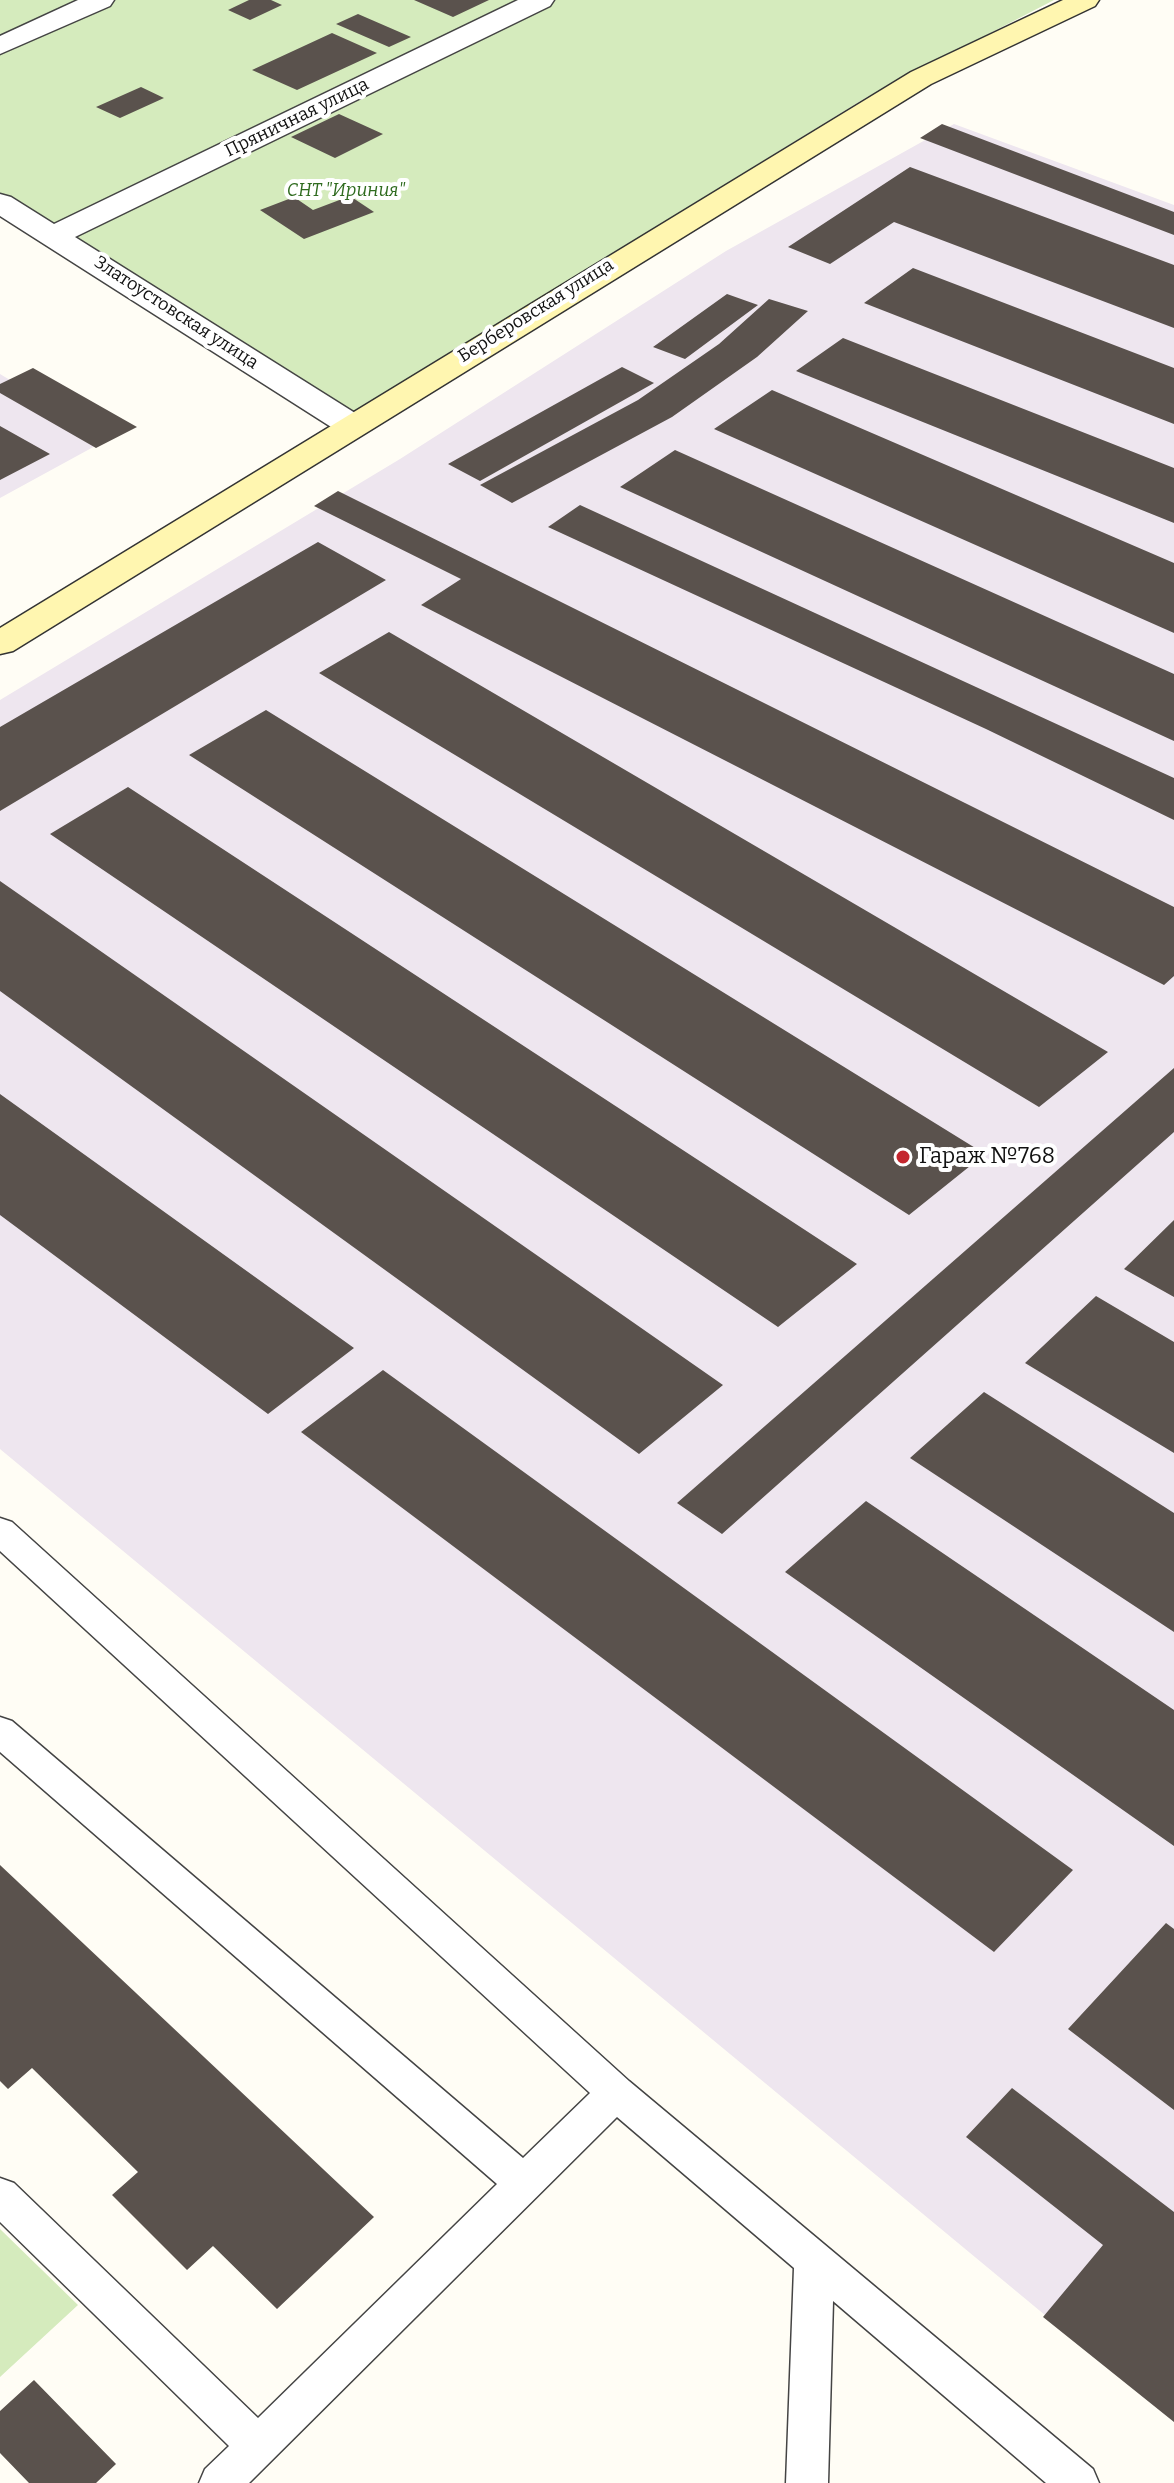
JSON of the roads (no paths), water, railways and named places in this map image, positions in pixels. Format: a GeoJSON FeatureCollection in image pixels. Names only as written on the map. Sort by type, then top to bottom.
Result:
{"type":"FeatureCollection","features":[{"type":"Feature","properties":{"kind":"street"},"geometry":{"type":"LineString","coordinates":[[0,46],[100,0]]}},
{"type":"Feature","properties":{"kind":"street","name":"Пряничная улица"},"geometry":{"type":"LineString","coordinates":[[55,235],[540,0]]}},
{"type":"Feature","properties":{"kind":"street","name":"Берберовская улица"},"geometry":{"type":"LineString","coordinates":[[0,643],[921,78],[1085,0]]}},
{"type":"Feature","properties":{"kind":"street","name":"Златоустовская улица"},"geometry":{"type":"LineString","coordinates":[[0,203],[351,425]]}},
{"type":"Feature","properties":{"kind":"lane"},"geometry":{"type":"LineString","coordinates":[[0,1531],[616,2093],[1078,2483]]}},
{"type":"Feature","properties":{"kind":"lane"},"geometry":{"type":"LineString","coordinates":[[0,1731],[525,2184]]}},
{"type":"Feature","properties":{"kind":"lane"},"geometry":{"type":"LineString","coordinates":[[220,2483],[616,2093]]}},
{"type":"Feature","properties":{"kind":"lane"},"geometry":{"type":"LineString","coordinates":[[0,2196],[258,2446]]}},
{"type":"Feature","properties":{"kind":"lane"},"geometry":{"type":"LineString","coordinates":[[807,2483],[814,2259]]}},
{"type":"Feature","properties":{"kind":"place","name":"Гараж №768"},"geometry":{"type":"Point","coordinates":[903,1157]}},
{"type":"Feature","properties":{"kind":"park label","name":"СНТ \"Ириния\""},"geometry":{"type":"Point","coordinates":[346,191]}}]}
